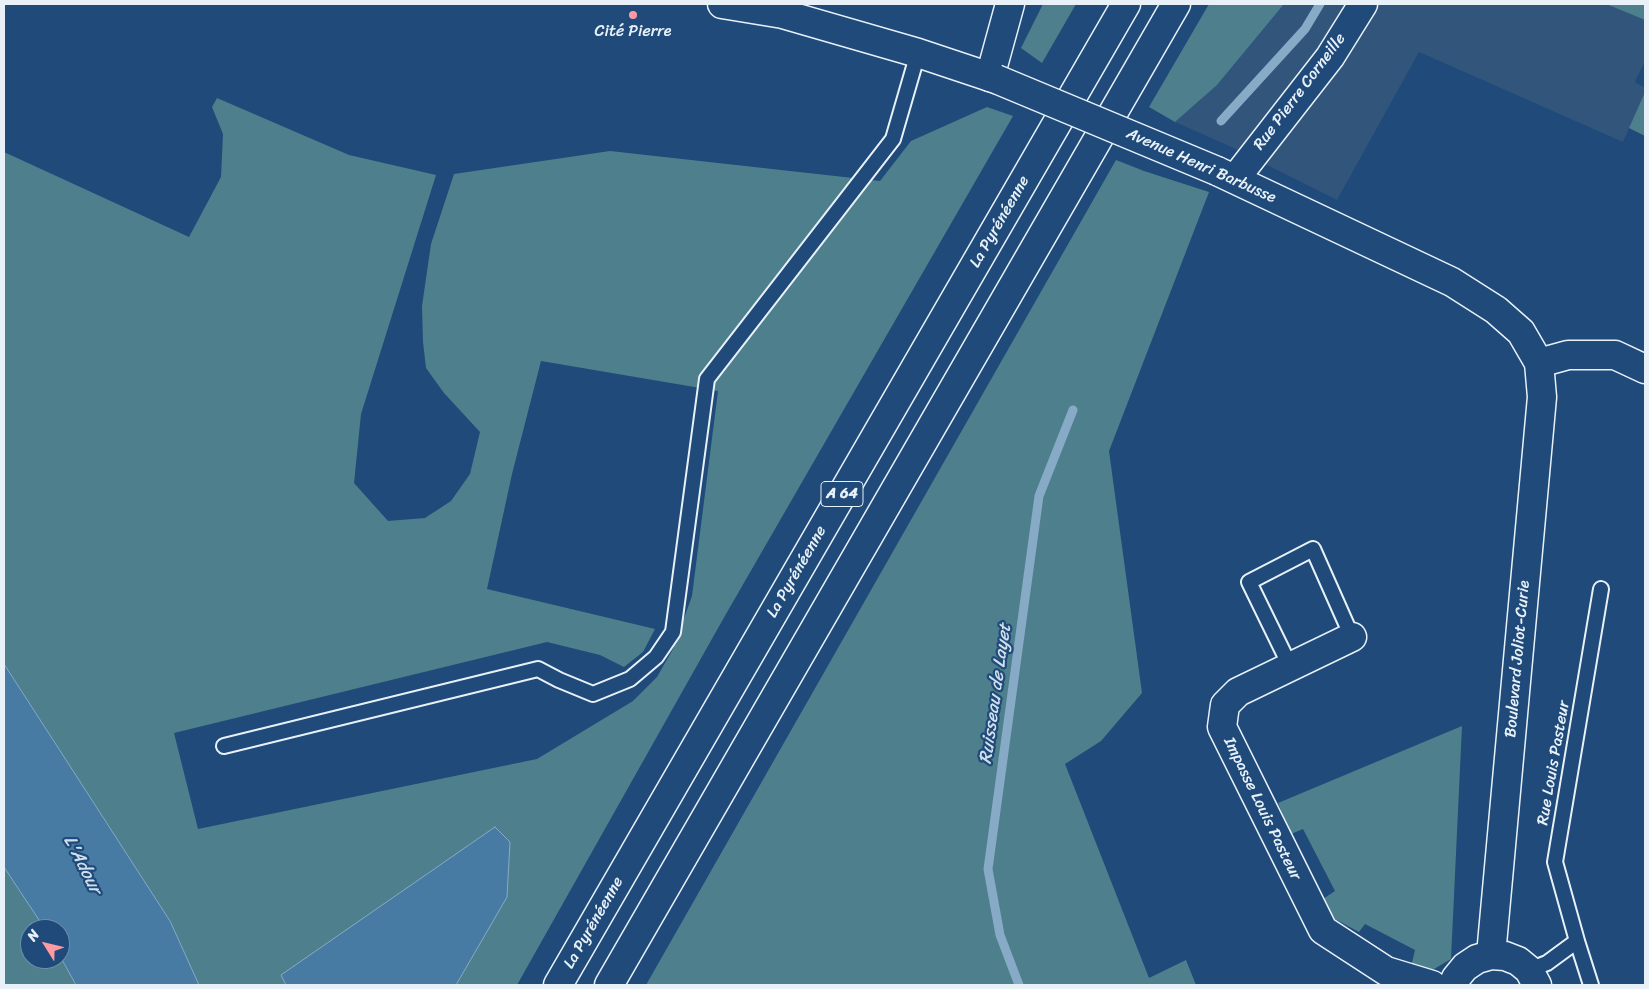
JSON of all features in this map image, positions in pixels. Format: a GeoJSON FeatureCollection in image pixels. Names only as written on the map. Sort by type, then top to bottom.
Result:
{"type":"FeatureCollection","features":[{"type":"Feature","properties":{"kind":"main road","name":"Avenue Henri Barbusse"},"geometry":{"type":"LineString","coordinates":[[722,4],[783,14],[918,53],[993,78],[1226,175],[1452,282],[1496,310],[1521,332],[1539,363]]}},
{"type":"Feature","properties":{"kind":"main road"},"geometry":{"type":"LineString","coordinates":[[993,78],[1010,4]]}},
{"type":"Feature","properties":{"kind":"main road","name":"La Pyrénéenne"},"geometry":{"type":"LineString","coordinates":[[558,985],[1126,4]]}},
{"type":"Feature","properties":{"kind":"main road","name":"A 64"},"geometry":{"type":"LineString","coordinates":[[609,985],[1176,4]]}},
{"type":"Feature","properties":{"kind":"main road","name":"Rue Pierre Corneille"},"geometry":{"type":"LineString","coordinates":[[1226,175],[1330,57],[1363,4]]}},
{"type":"Feature","properties":{"kind":"main road"},"geometry":{"type":"LineString","coordinates":[[1539,363],[1568,355],[1615,356],[1645,369]]}},
{"type":"Feature","properties":{"kind":"main road","name":"Boulevard Joliot-Curie"},"geometry":{"type":"LineString","coordinates":[[1491,955],[1542,397],[1539,363]]}},
{"type":"Feature","properties":{"kind":"main road","name":"Impasse Louis Pasteur"},"geometry":{"type":"LineString","coordinates":[[1352,637],[1238,692],[1225,704],[1222,727],[1323,930],[1386,971],[1432,985]]}},
{"type":"Feature","properties":{"kind":"main road"},"geometry":{"type":"LineString","coordinates":[[1453,985],[1464,967],[1477,959],[1491,955],[1505,956],[1518,961],[1533,978]]}},
{"type":"Feature","properties":{"kind":"lane"},"geometry":{"type":"LineString","coordinates":[[224,746],[538,669],[594,694],[630,679],[656,657],[673,632],[707,379],[893,139],[918,53]]}},
{"type":"Feature","properties":{"kind":"lane"},"geometry":{"type":"LineString","coordinates":[[1290,666],[1249,582],[1313,549],[1352,637]]}},
{"type":"Feature","properties":{"kind":"lane","name":"Rue Louis Pasteur"},"geometry":{"type":"LineString","coordinates":[[1591,985],[1555,862],[1601,589]]}},
{"type":"Feature","properties":{"kind":"lane"},"geometry":{"type":"LineString","coordinates":[[1533,978],[1547,963],[1577,941]]}},
{"type":"Feature","properties":{"kind":"shaded area"},"geometry":{"type":"Polygon","coordinates":[[[1284,4],[1606,4],[1645,20],[1645,61],[1635,82],[1645,88],[1645,92],[1623,142],[1419,52],[1337,200],[1227,145],[1175,122],[1217,85],[1284,4]]]}},
{"type":"Feature","properties":{"kind":"green space"},"geometry":{"type":"Polygon","coordinates":[[[1043,4],[1076,4],[1042,63],[1021,48],[1043,4]]]}},
{"type":"Feature","properties":{"kind":"green space"},"geometry":{"type":"Polygon","coordinates":[[[1209,4],[1284,4],[1217,85],[1175,122],[1149,107],[1209,4]]]}},
{"type":"Feature","properties":{"kind":"green space"},"geometry":{"type":"Polygon","coordinates":[[[1606,4],[1645,4],[1645,20],[1606,4]]]}},
{"type":"Feature","properties":{"kind":"green space"},"geometry":{"type":"Polygon","coordinates":[[[1645,92],[1645,136],[1629,128],[1645,92]]]}},
{"type":"Feature","properties":{"kind":"green space"},"geometry":{"type":"Polygon","coordinates":[[[217,98],[349,155],[436,175],[361,414],[354,483],[388,521],[425,518],[451,501],[470,474],[480,432],[444,393],[426,368],[423,342],[422,306],[431,244],[454,174],[610,151],[880,181],[911,141],[987,107],[1013,116],[726,614],[517,985],[199,985],[170,921],[4,664],[4,152],[189,237],[221,177],[223,134],[212,107],[217,98]],[[541,361],[512,474],[487,589],[655,629],[643,652],[624,667],[600,655],[547,642],[174,733],[198,829],[537,759],[633,701],[657,677],[673,649],[692,596],[718,391],[541,361]]]}},
{"type":"Feature","properties":{"kind":"green space"},"geometry":{"type":"Polygon","coordinates":[[[1116,160],[1209,192],[1109,451],[1142,693],[1101,741],[1065,764],[1149,978],[1186,960],[1196,985],[646,985],[1116,160]]]}},
{"type":"Feature","properties":{"kind":"green space"},"geometry":{"type":"Polygon","coordinates":[[[1462,726],[1451,959],[1434,969],[1411,967],[1415,950],[1365,924],[1359,932],[1335,919],[1323,899],[1335,891],[1303,829],[1291,834],[1278,803],[1462,726]]]}},
{"type":"Feature","properties":{"kind":"green space"},"geometry":{"type":"Polygon","coordinates":[[[4,867],[38,919],[20,919],[20,969],[67,969],[76,985],[4,985],[4,867]]]}},
{"type":"Feature","properties":{"kind":"water","name":"L'Adour"},"geometry":{"type":"Polygon","coordinates":[[[4,664],[170,921],[199,985],[76,985],[67,969],[70,969],[70,919],[38,919],[4,867],[4,664]]]}},
{"type":"Feature","properties":{"kind":"water"},"geometry":{"type":"Polygon","coordinates":[[[495,827],[510,842],[507,897],[456,985],[286,985],[281,975],[495,827]]]}},
{"type":"Feature","properties":{"kind":"waterway","name":"Ruisseau de Layet"},"geometry":{"type":"LineString","coordinates":[[1221,121],[1305,29],[1320,4]]}},
{"type":"Feature","properties":{"kind":"waterway","name":"Ruisseau de Layet"},"geometry":{"type":"LineString","coordinates":[[1019,985],[1000,935],[988,869],[1039,496],[1073,410]]}},
{"type":"Feature","properties":{"kind":"place","name":"Cité Pierre"},"geometry":{"type":"Point","coordinates":[633,15]}}]}
